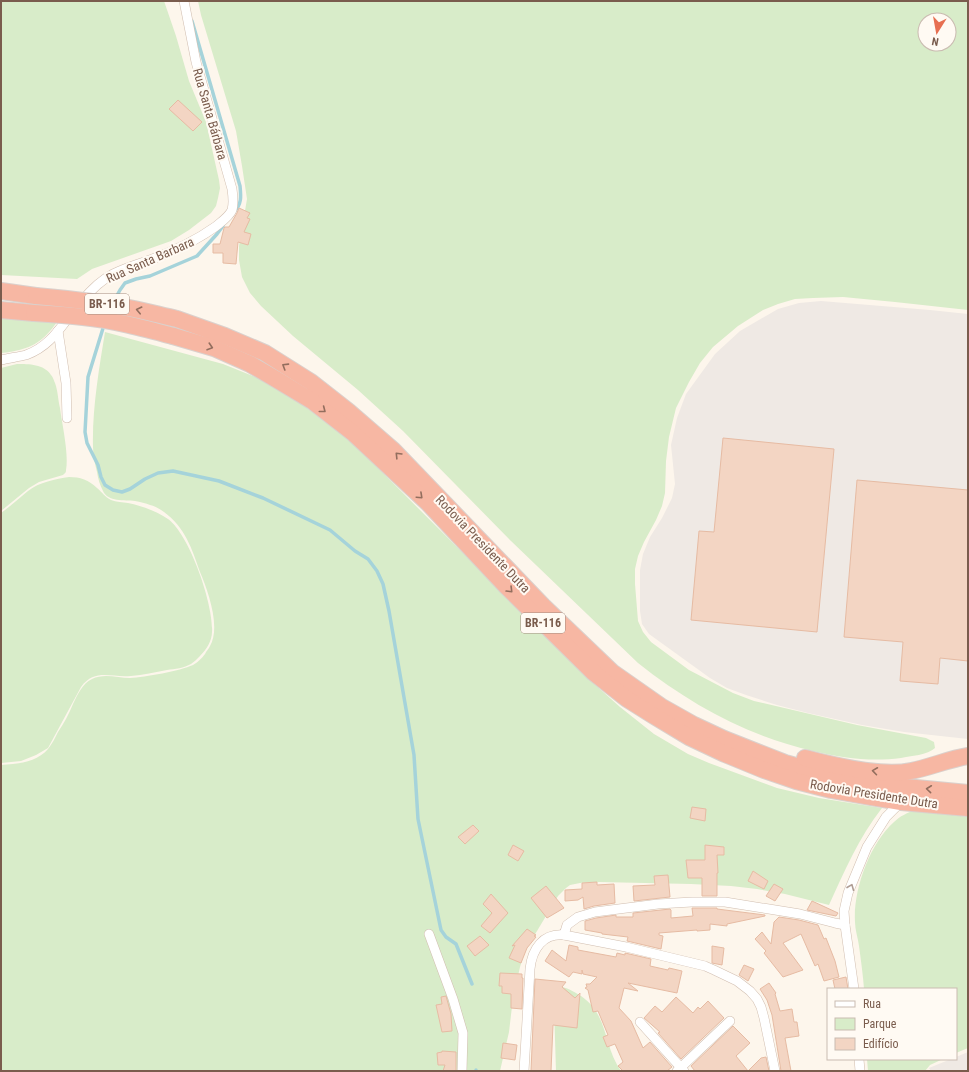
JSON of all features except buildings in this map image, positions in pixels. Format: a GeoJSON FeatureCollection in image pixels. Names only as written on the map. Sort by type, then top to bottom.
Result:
{"type":"FeatureCollection","features":[{"type":"Feature","properties":{"kind":"highway","name":"Rodovia Presidente Dutra"},"geometry":{"type":"LineString","coordinates":[[1,291],[72,299],[122,307],[177,319],[225,336],[265,353],[311,382],[348,411],[393,450],[537,600],[612,672],[662,707],[694,725],[724,739],[785,763],[852,780],[968,793]]}},
{"type":"Feature","properties":{"kind":"highway","name":"Rodovia Presidente Dutra"},"geometry":{"type":"LineString","coordinates":[[1,310],[82,316],[132,325],[214,348],[250,364],[312,401],[353,433],[429,504],[506,586],[594,672],[627,699],[649,713],[689,737],[725,754],[796,781],[831,790],[901,802],[968,808]]}},
{"type":"Feature","properties":{"kind":"highway"},"geometry":{"type":"LineString","coordinates":[[563,625],[593,644],[666,698],[725,729],[778,751],[850,768],[888,773],[911,771],[954,758],[968,756]]}},
{"type":"Feature","properties":{"kind":"street","name":"Rua Santa Bárbara"},"geometry":{"type":"LineString","coordinates":[[184,1],[196,62],[233,196],[232,210],[221,222]]}},
{"type":"Feature","properties":{"kind":"street","name":"Rua Santa Barbara"},"geometry":{"type":"LineString","coordinates":[[1,360],[24,355],[45,345],[84,298],[105,278],[122,269],[164,255],[190,244],[221,222]]}},
{"type":"Feature","properties":{"kind":"street"},"geometry":{"type":"LineString","coordinates":[[58,331],[66,383],[67,418]]}},
{"type":"Feature","properties":{"kind":"street"},"geometry":{"type":"LineString","coordinates":[[854,988],[844,911],[848,894],[867,847],[886,817],[901,802]]}},
{"type":"Feature","properties":{"kind":"street"},"geometry":{"type":"LineString","coordinates":[[564,935],[565,928],[569,923],[588,913],[658,904],[692,902],[726,902],[763,907],[845,925]]}},
{"type":"Feature","properties":{"kind":"street"},"geometry":{"type":"LineString","coordinates":[[429,934],[453,999],[463,1033],[462,1071]]}},
{"type":"Feature","properties":{"kind":"street"},"geometry":{"type":"LineString","coordinates":[[524,1071],[531,959],[546,938],[552,935],[564,935],[626,947],[705,966],[737,981],[754,995],[761,1007],[775,1071]]}},
{"type":"Feature","properties":{"kind":"street"},"geometry":{"type":"LineString","coordinates":[[640,1022],[681,1070],[730,1021]]}},
{"type":"Feature","properties":{"kind":"street"},"geometry":{"type":"LineString","coordinates":[[858,1060],[860,1071]]}},
{"type":"Feature","properties":{"kind":"shaded area"},"geometry":{"type":"Polygon","coordinates":[[[821,301],[968,314],[968,739],[904,732],[862,725],[777,705],[746,695],[727,688],[710,678],[649,634],[642,624],[640,611],[640,570],[643,554],[650,537],[672,498],[675,484],[671,445],[677,418],[686,394],[715,354],[740,331],[778,309],[799,303],[821,301]]]}},
{"type":"Feature","properties":{"kind":"shaded area"},"geometry":{"type":"Polygon","coordinates":[[[968,1052],[968,1071],[931,1071],[929,1068],[949,1060],[957,1060],[957,1057],[968,1052]]]}},
{"type":"Feature","properties":{"kind":"green space"},"geometry":{"type":"Polygon","coordinates":[[[1,1],[164,1],[189,81],[206,122],[219,180],[220,188],[218,198],[216,206],[211,213],[189,230],[171,241],[92,269],[77,279],[1,275],[1,1]]]}},
{"type":"Feature","properties":{"kind":"green space"},"geometry":{"type":"Polygon","coordinates":[[[198,1],[968,1],[968,310],[843,297],[795,299],[763,310],[738,326],[713,347],[700,363],[676,408],[669,437],[666,461],[665,493],[662,506],[638,556],[635,569],[638,621],[643,632],[651,642],[689,670],[733,693],[754,701],[857,725],[926,738],[934,742],[935,748],[924,754],[879,760],[857,759],[789,745],[743,728],[721,717],[679,692],[638,663],[511,541],[403,431],[358,390],[293,336],[261,306],[250,293],[242,277],[239,260],[239,246],[247,199],[236,131],[198,1]]]}},
{"type":"Feature","properties":{"kind":"green space"},"geometry":{"type":"Polygon","coordinates":[[[1,317],[59,319],[47,334],[35,344],[20,350],[1,353],[1,317]]]}},
{"type":"Feature","properties":{"kind":"green space"},"geometry":{"type":"Polygon","coordinates":[[[105,332],[223,364],[275,385],[311,411],[347,438],[591,681],[620,707],[654,734],[688,754],[777,788],[819,798],[882,808],[859,843],[846,867],[829,905],[785,894],[731,886],[599,882],[570,885],[558,896],[525,951],[513,998],[509,1032],[500,1071],[1,1071],[1,765],[27,762],[44,753],[53,741],[81,690],[92,679],[101,676],[130,678],[187,667],[198,662],[210,647],[213,638],[214,619],[210,599],[191,547],[183,532],[171,518],[154,506],[135,501],[112,499],[105,495],[100,484],[93,450],[93,433],[96,390],[105,332]]]}},
{"type":"Feature","properties":{"kind":"green space"},"geometry":{"type":"Polygon","coordinates":[[[17,364],[40,367],[48,371],[53,378],[57,389],[65,439],[67,463],[66,471],[63,475],[39,482],[29,488],[1,511],[1,368],[17,364]]]}},
{"type":"Feature","properties":{"kind":"green space"},"geometry":{"type":"Polygon","coordinates":[[[69,477],[81,478],[88,481],[111,500],[133,504],[154,511],[168,519],[176,527],[192,555],[205,589],[212,620],[211,639],[202,654],[192,663],[185,666],[136,676],[104,675],[86,681],[81,687],[48,748],[21,761],[1,763],[1,513],[37,485],[69,477]]]}},
{"type":"Feature","properties":{"kind":"green space"},"geometry":{"type":"Polygon","coordinates":[[[915,810],[968,817],[968,1048],[957,1053],[957,988],[864,988],[859,946],[855,928],[855,909],[860,882],[871,854],[885,831],[894,822],[915,810]]]}},
{"type":"Feature","properties":{"kind":"green space"},"geometry":{"type":"Polygon","coordinates":[[[561,987],[569,989],[581,996],[597,1012],[615,1061],[621,1071],[556,1071],[554,1007],[561,987]]]}},
{"type":"Feature","properties":{"kind":"green space"},"geometry":{"type":"Polygon","coordinates":[[[867,1060],[941,1060],[930,1065],[925,1071],[868,1071],[867,1060]]]}},
{"type":"Feature","properties":{"kind":"waterway"},"geometry":{"type":"LineString","coordinates":[[192,21],[240,186],[240,203],[234,212]]}},
{"type":"Feature","properties":{"kind":"waterway"},"geometry":{"type":"LineString","coordinates":[[114,301],[125,283],[150,276],[197,256],[223,226]]}},
{"type":"Feature","properties":{"kind":"waterway"},"geometry":{"type":"LineString","coordinates":[[104,325],[88,377],[85,432],[87,443],[98,465],[105,485],[113,490],[122,492],[158,473],[173,471],[219,481],[263,498],[330,530],[355,551],[368,559],[377,571],[383,584],[389,611],[414,755],[418,819],[441,930],[446,937],[456,944],[472,984]]}}]}
